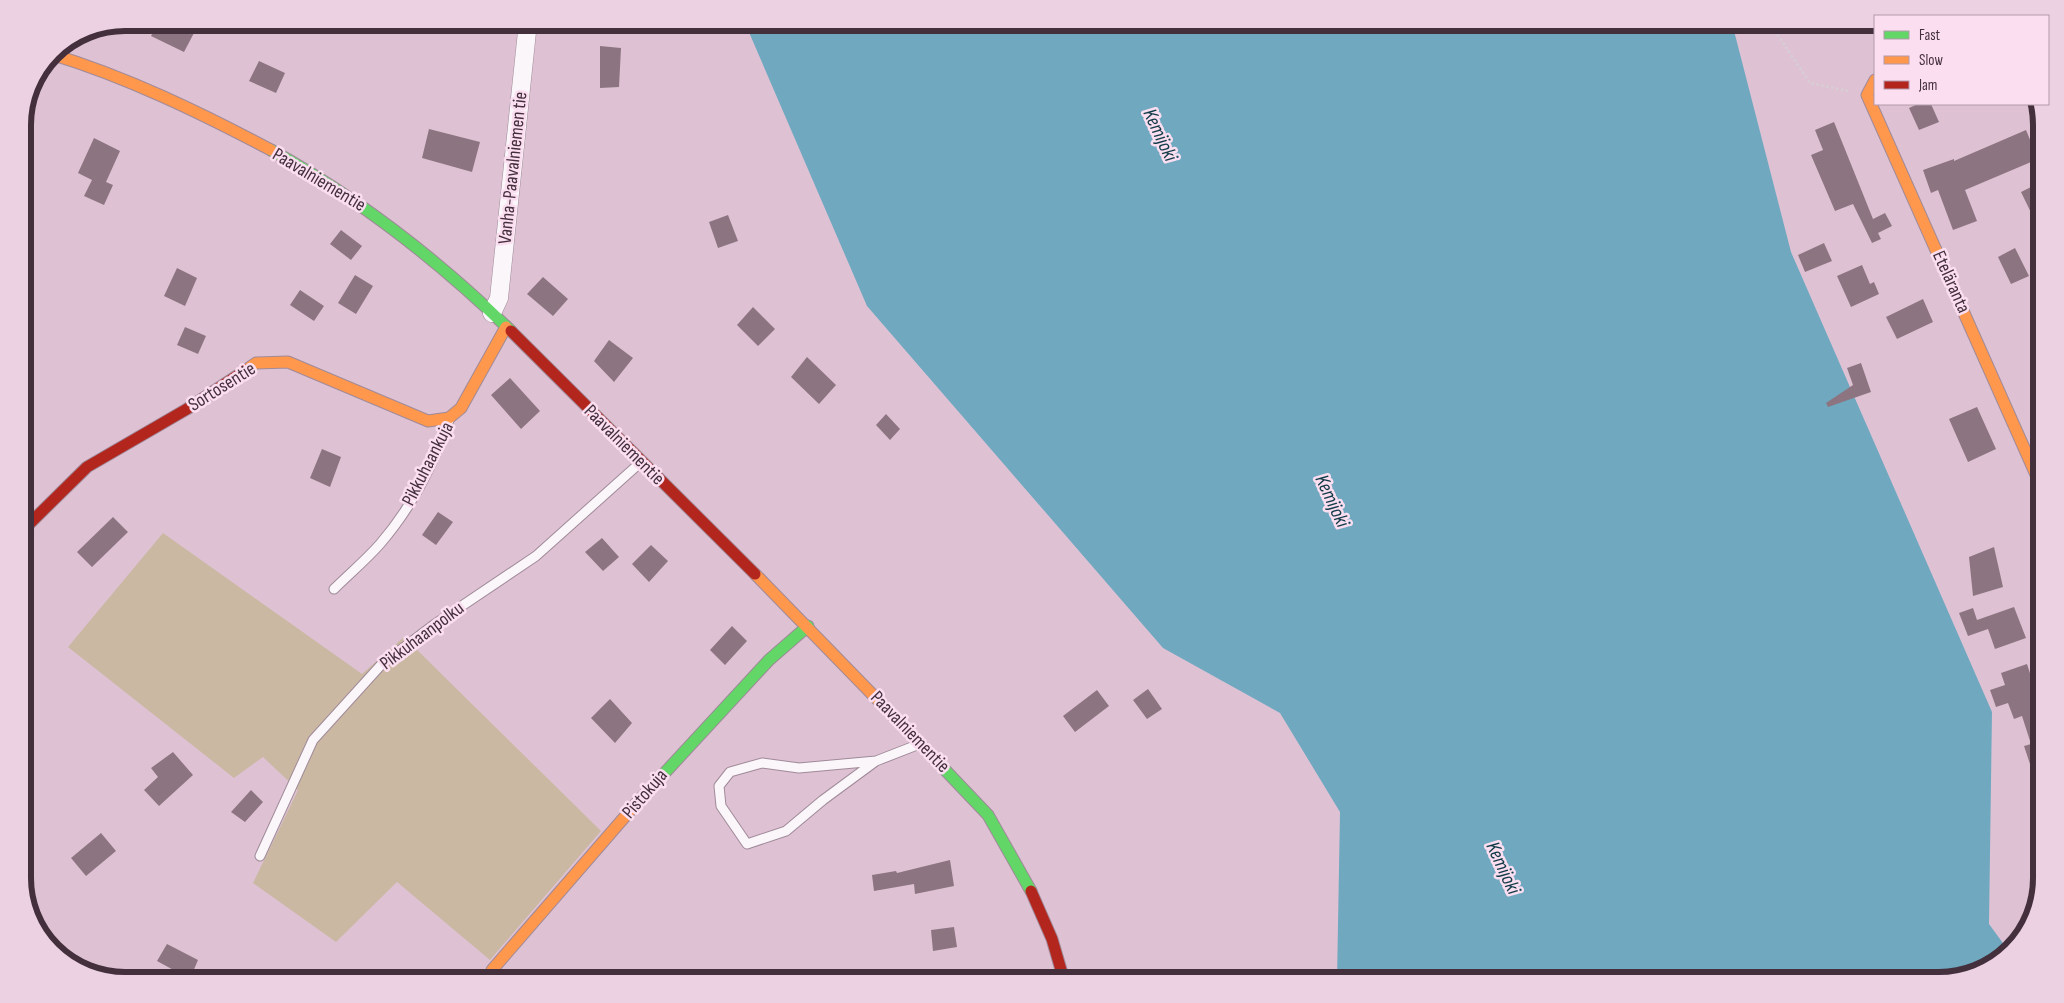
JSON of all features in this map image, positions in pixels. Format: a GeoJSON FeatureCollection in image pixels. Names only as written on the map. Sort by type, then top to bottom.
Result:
{"type":"FeatureCollection","features":[{"type":"Feature","properties":{"kind":"street","name":"Vanha-Paavalniemen tie"},"geometry":{"type":"LineString","coordinates":[[492,313],[499,298],[527,31]]}},
{"type":"Feature","properties":{"kind":"street","name":"Paavalniementie"},"geometry":{"type":"LineString","coordinates":[[63,55],[223,125],[303,168],[382,220],[437,262],[492,313],[808,626],[922,743],[988,815],[1029,887],[1052,939],[1062,972]]}},
{"type":"Feature","properties":{"kind":"street"},"geometry":{"type":"LineString","coordinates":[[1867,94],[1874,82]]}},
{"type":"Feature","properties":{"kind":"street","name":"Eteläranta"},"geometry":{"type":"LineString","coordinates":[[1867,94],[2033,464]]}},
{"type":"Feature","properties":{"kind":"street","name":"Pikkuhaankuja"},"geometry":{"type":"LineString","coordinates":[[450,418],[461,408],[506,327]]}},
{"type":"Feature","properties":{"kind":"street","name":"Sortosentie"},"geometry":{"type":"LineString","coordinates":[[31,522],[87,467],[187,409],[256,363],[288,362],[428,421],[450,418]]}},
{"type":"Feature","properties":{"kind":"street","name":"Pistokuja"},"geometry":{"type":"LineString","coordinates":[[492,970],[682,753],[769,660],[808,626]]}},
{"type":"Feature","properties":{"kind":"lane","name":"Pikkuhaankuja"},"geometry":{"type":"LineString","coordinates":[[334,590],[380,543],[401,516],[438,450],[450,418]]}},
{"type":"Feature","properties":{"kind":"lane","name":"Pikkuhaanpolku"},"geometry":{"type":"LineString","coordinates":[[260,856],[312,740],[381,666],[435,624],[536,556],[641,462]]}},
{"type":"Feature","properties":{"kind":"lane"},"geometry":{"type":"LineString","coordinates":[[876,761],[799,768],[762,763],[730,772],[719,786],[721,806],[746,844],[786,831],[823,800],[876,761],[922,743]]}},
{"type":"Feature","properties":{"kind":"path"},"geometry":{"type":"LineString","coordinates":[[1775,31],[1810,83],[1867,94]]}},
{"type":"Feature","properties":{"kind":"shaded area"},"geometry":{"type":"Polygon","coordinates":[[[163,533],[362,674],[404,637],[601,831],[490,960],[397,882],[336,942],[253,883],[298,790],[263,757],[234,778],[68,647],[163,533]]]}},
{"type":"Feature","properties":{"kind":"water","name":"Kemijoki"},"geometry":{"type":"Polygon","coordinates":[[[748,31],[1734,31],[1791,252],[1992,712],[1989,924],[2004,945],[1991,956],[1975,965],[1963,969],[1939,972],[1337,972],[1340,812],[1280,713],[1163,648],[867,306],[748,31]]]}},
{"type":"Feature","properties":{"kind":"building"},"geometry":{"type":"Polygon","coordinates":[[[154,31],[195,31],[184,52],[151,36],[154,31]]]}},
{"type":"Feature","properties":{"kind":"building"},"geometry":{"type":"Polygon","coordinates":[[[600,46],[621,48],[619,87],[600,88],[600,46]]]}},
{"type":"Feature","properties":{"kind":"building"},"geometry":{"type":"Polygon","coordinates":[[[259,61],[285,73],[276,93],[249,81],[259,61]]]}},
{"type":"Feature","properties":{"kind":"building"},"geometry":{"type":"Polygon","coordinates":[[[1916,105],[1931,105],[1939,122],[1919,130],[1909,108],[1916,105]]]}},
{"type":"Feature","properties":{"kind":"building"},"geometry":{"type":"Polygon","coordinates":[[[1834,122],[1873,219],[1885,213],[1892,226],[1878,233],[1881,239],[1872,243],[1853,204],[1835,211],[1811,155],[1823,150],[1815,130],[1834,122]]]}},
{"type":"Feature","properties":{"kind":"building"},"geometry":{"type":"Polygon","coordinates":[[[429,129],[480,142],[472,172],[422,158],[429,129]]]}},
{"type":"Feature","properties":{"kind":"building"},"geometry":{"type":"Polygon","coordinates":[[[2026,130],[2033,147],[2033,161],[1965,190],[1977,221],[1953,230],[1938,190],[1931,193],[1923,170],[1954,159],[1954,161],[2026,130]]]}},
{"type":"Feature","properties":{"kind":"building"},"geometry":{"type":"Polygon","coordinates":[[[94,138],[120,151],[106,182],[113,185],[104,205],[84,196],[92,180],[78,173],[94,138]]]}},
{"type":"Feature","properties":{"kind":"building"},"geometry":{"type":"Polygon","coordinates":[[[2033,186],[2033,217],[2021,192],[2033,186]]]}},
{"type":"Feature","properties":{"kind":"building"},"geometry":{"type":"Polygon","coordinates":[[[728,215],[738,241],[718,248],[709,222],[728,215]]]}},
{"type":"Feature","properties":{"kind":"building"},"geometry":{"type":"Polygon","coordinates":[[[341,230],[362,246],[351,260],[330,244],[341,230]]]}},
{"type":"Feature","properties":{"kind":"building"},"geometry":{"type":"Polygon","coordinates":[[[1824,243],[1832,261],[1805,272],[1798,255],[1824,243]]]}},
{"type":"Feature","properties":{"kind":"building"},"geometry":{"type":"Polygon","coordinates":[[[2015,248],[2029,276],[2011,284],[1998,257],[2015,248]]]}},
{"type":"Feature","properties":{"kind":"building"},"geometry":{"type":"Polygon","coordinates":[[[1862,265],[1870,284],[1874,282],[1879,294],[1851,307],[1837,276],[1862,265]]]}},
{"type":"Feature","properties":{"kind":"building"},"geometry":{"type":"Polygon","coordinates":[[[177,268],[197,278],[185,306],[164,296],[177,268]]]}},
{"type":"Feature","properties":{"kind":"building"},"geometry":{"type":"Polygon","coordinates":[[[355,275],[373,286],[356,314],[338,303],[355,275]]]}},
{"type":"Feature","properties":{"kind":"building"},"geometry":{"type":"Polygon","coordinates":[[[543,277],[568,299],[553,316],[527,294],[543,277]]]}},
{"type":"Feature","properties":{"kind":"building"},"geometry":{"type":"Polygon","coordinates":[[[300,290],[324,306],[314,321],[290,305],[300,290]]]}},
{"type":"Feature","properties":{"kind":"building"},"geometry":{"type":"Polygon","coordinates":[[[1923,299],[1933,322],[1897,339],[1886,317],[1923,299]]]}},
{"type":"Feature","properties":{"kind":"building"},"geometry":{"type":"Polygon","coordinates":[[[753,307],[775,329],[758,346],[737,325],[753,307]]]}},
{"type":"Feature","properties":{"kind":"building"},"geometry":{"type":"Polygon","coordinates":[[[185,327],[206,336],[198,354],[177,345],[185,327]]]}},
{"type":"Feature","properties":{"kind":"building"},"geometry":{"type":"Polygon","coordinates":[[[609,340],[633,358],[614,382],[594,361],[609,340]]]}},
{"type":"Feature","properties":{"kind":"building"},"geometry":{"type":"Polygon","coordinates":[[[807,357],[836,385],[819,404],[791,377],[807,357]]]}},
{"type":"Feature","properties":{"kind":"building"},"geometry":{"type":"Polygon","coordinates":[[[1861,363],[1871,392],[1828,407],[1826,403],[1853,385],[1847,368],[1861,363]]]}},
{"type":"Feature","properties":{"kind":"building"},"geometry":{"type":"Polygon","coordinates":[[[510,378],[540,411],[521,429],[491,395],[510,378]]]}},
{"type":"Feature","properties":{"kind":"building"},"geometry":{"type":"Polygon","coordinates":[[[1977,407],[1996,449],[1968,462],[1949,419],[1977,407]]]}},
{"type":"Feature","properties":{"kind":"building"},"geometry":{"type":"Polygon","coordinates":[[[886,414],[900,429],[890,440],[876,425],[886,414]]]}},
{"type":"Feature","properties":{"kind":"building"},"geometry":{"type":"Polygon","coordinates":[[[322,449],[341,457],[330,487],[310,478],[322,449]]]}},
{"type":"Feature","properties":{"kind":"building"},"geometry":{"type":"Polygon","coordinates":[[[438,512],[453,522],[436,545],[422,535],[438,512]]]}},
{"type":"Feature","properties":{"kind":"building"},"geometry":{"type":"Polygon","coordinates":[[[113,517],[128,532],[92,567],[77,552],[113,517]]]}},
{"type":"Feature","properties":{"kind":"building"},"geometry":{"type":"Polygon","coordinates":[[[602,538],[619,557],[603,571],[585,552],[602,538]]]}},
{"type":"Feature","properties":{"kind":"building"},"geometry":{"type":"Polygon","coordinates":[[[651,545],[668,561],[649,582],[632,564],[651,545]]]}},
{"type":"Feature","properties":{"kind":"building"},"geometry":{"type":"Polygon","coordinates":[[[1994,547],[2003,587],[1973,596],[1969,557],[1994,547]]]}},
{"type":"Feature","properties":{"kind":"building"},"geometry":{"type":"Polygon","coordinates":[[[2014,607],[2026,638],[1995,649],[1988,629],[1968,636],[1959,613],[1973,608],[1977,620],[2014,607]]]}},
{"type":"Feature","properties":{"kind":"building"},"geometry":{"type":"Polygon","coordinates":[[[732,626],[747,641],[725,665],[710,650],[732,626]]]}},
{"type":"Feature","properties":{"kind":"building"},"geometry":{"type":"Polygon","coordinates":[[[2027,664],[2033,682],[2033,773],[2024,746],[2031,744],[2022,716],[2014,719],[2008,703],[1996,707],[1990,690],[2005,685],[2001,673],[2027,664]]]}},
{"type":"Feature","properties":{"kind":"building"},"geometry":{"type":"Polygon","coordinates":[[[1148,689],[1162,709],[1147,719],[1133,700],[1148,689]]]}},
{"type":"Feature","properties":{"kind":"building"},"geometry":{"type":"Polygon","coordinates":[[[1097,690],[1109,706],[1075,732],[1063,716],[1097,690]]]}},
{"type":"Feature","properties":{"kind":"building"},"geometry":{"type":"Polygon","coordinates":[[[610,699],[632,723],[615,743],[591,718],[610,699]]]}},
{"type":"Feature","properties":{"kind":"building"},"geometry":{"type":"Polygon","coordinates":[[[173,752],[193,775],[159,806],[144,790],[158,777],[151,768],[173,752]]]}},
{"type":"Feature","properties":{"kind":"building"},"geometry":{"type":"Polygon","coordinates":[[[251,790],[263,802],[245,822],[231,812],[251,790]]]}},
{"type":"Feature","properties":{"kind":"building"},"geometry":{"type":"Polygon","coordinates":[[[101,833],[116,851],[86,876],[71,858],[101,833]]]}},
{"type":"Feature","properties":{"kind":"building"},"geometry":{"type":"Polygon","coordinates":[[[950,860],[954,886],[915,894],[914,884],[874,891],[872,875],[896,871],[897,873],[950,860]]]}},
{"type":"Feature","properties":{"kind":"building"},"geometry":{"type":"Polygon","coordinates":[[[954,927],[957,947],[933,951],[931,930],[954,927]]]}},
{"type":"Feature","properties":{"kind":"building"},"geometry":{"type":"Polygon","coordinates":[[[167,944],[198,960],[193,972],[177,972],[157,961],[167,944]]]}},
{"type":"Feature","properties":{"kind":"traffic: fast"},"geometry":{"type":"LineString","coordinates":[[271,150],[336,189],[397,232],[455,280],[511,331]]}},
{"type":"Feature","properties":{"kind":"traffic: fast"},"geometry":{"type":"LineString","coordinates":[[635,805],[769,660],[808,626]]}},
{"type":"Feature","properties":{"kind":"traffic: fast"},"geometry":{"type":"LineString","coordinates":[[908,731],[988,815],[1031,891]]}},
{"type":"Feature","properties":{"kind":"traffic: slow"},"geometry":{"type":"LineString","coordinates":[[61,57],[136,85],[271,150]]}},
{"type":"Feature","properties":{"kind":"traffic: slow"},"geometry":{"type":"LineString","coordinates":[[1874,82],[1867,95],[2033,468]]}},
{"type":"Feature","properties":{"kind":"traffic: slow"},"geometry":{"type":"LineString","coordinates":[[246,370],[256,363],[288,362],[428,421],[449,418],[461,408],[506,327]]}},
{"type":"Feature","properties":{"kind":"traffic: slow"},"geometry":{"type":"LineString","coordinates":[[755,574],[908,731]]}},
{"type":"Feature","properties":{"kind":"traffic: slow"},"geometry":{"type":"LineString","coordinates":[[492,970],[635,805]]}},
{"type":"Feature","properties":{"kind":"traffic: jam"},"geometry":{"type":"LineString","coordinates":[[511,331],[755,574]]}},
{"type":"Feature","properties":{"kind":"traffic: jam"},"geometry":{"type":"LineString","coordinates":[[31,522],[87,467],[187,409],[246,370]]}},
{"type":"Feature","properties":{"kind":"traffic: jam"},"geometry":{"type":"LineString","coordinates":[[1031,891],[1052,939],[1062,972]]}}]}
